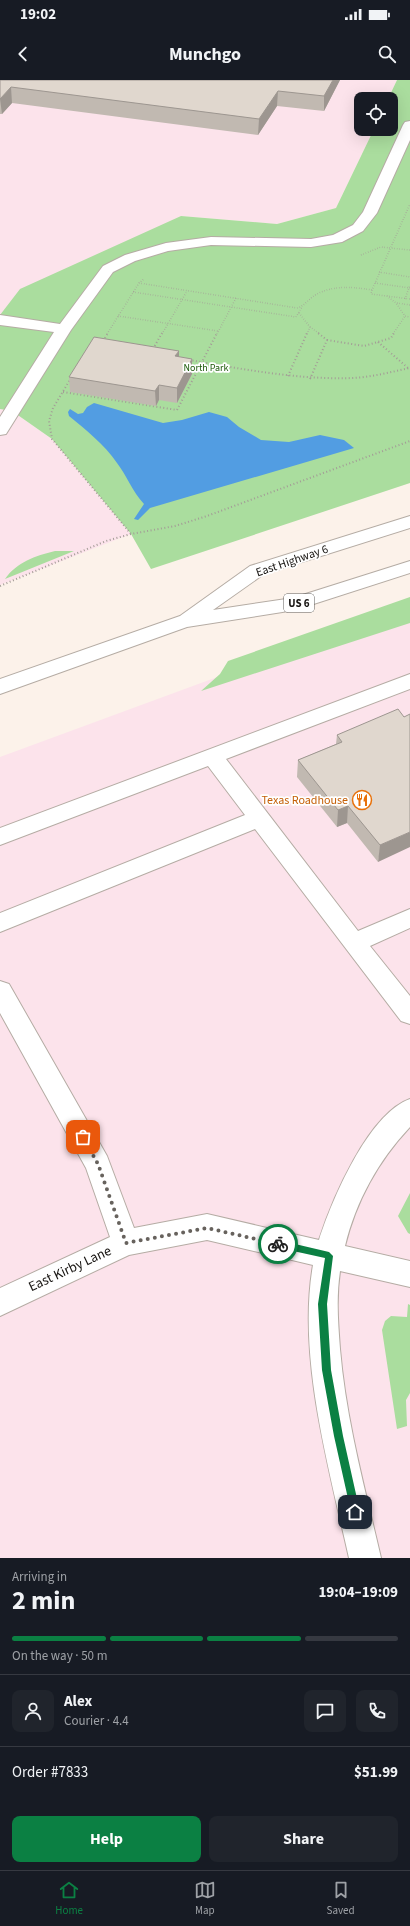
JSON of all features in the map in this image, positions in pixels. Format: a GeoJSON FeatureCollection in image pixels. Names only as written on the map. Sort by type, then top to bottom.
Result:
{"type":"FeatureCollection","features":[{"type":"Feature","properties":{"kind":"main road"},"geometry":{"type":"LineString","coordinates":[[0,430],[64,329],[108,269],[130,258],[166,247],[211,241],[311,243],[337,239],[358,228],[370,213],[410,125]]}},
{"type":"Feature","properties":{"kind":"main road"},"geometry":{"type":"LineString","coordinates":[[0,320],[64,329]]}},
{"type":"Feature","properties":{"kind":"main road","name":"East Highway 6"},"geometry":{"type":"LineString","coordinates":[[184,621],[257,570],[410,522]]}},
{"type":"Feature","properties":{"kind":"main road","name":"East Highway 6"},"geometry":{"type":"LineString","coordinates":[[0,687],[184,621],[295,604],[410,566]]}},
{"type":"Feature","properties":{"kind":"main road"},"geometry":{"type":"LineString","coordinates":[[0,837],[410,681]]}},
{"type":"Feature","properties":{"kind":"main road"},"geometry":{"type":"LineString","coordinates":[[212,756],[410,1014]]}},
{"type":"Feature","properties":{"kind":"main road"},"geometry":{"type":"LineString","coordinates":[[0,923],[259,818]]}},
{"type":"Feature","properties":{"kind":"main road"},"geometry":{"type":"LineString","coordinates":[[354,943],[410,918]]}},
{"type":"Feature","properties":{"kind":"main road"},"geometry":{"type":"LineString","coordinates":[[0,991],[98,1164],[126,1243]]}},
{"type":"Feature","properties":{"kind":"main road"},"geometry":{"type":"LineString","coordinates":[[366,1558],[338,1436],[326,1370],[322,1304],[329,1256],[346,1204],[359,1175],[375,1149],[410,1110]]}},
{"type":"Feature","properties":{"kind":"main road","name":"East Kirby Lane"},"geometry":{"type":"LineString","coordinates":[[0,1302],[126,1243],[207,1228],[410,1274]]}},
{"type":"Feature","properties":{"kind":"path"},"geometry":{"type":"LineString","coordinates":[[410,204],[370,294],[410,299]]}},
{"type":"Feature","properties":{"kind":"path"},"geometry":{"type":"LineString","coordinates":[[354,256],[381,247],[410,250]]}},
{"type":"Feature","properties":{"kind":"path"},"geometry":{"type":"LineString","coordinates":[[379,272],[410,276]]}},
{"type":"Feature","properties":{"kind":"path"},"geometry":{"type":"LineString","coordinates":[[100,345],[139,283],[145,278]]}},
{"type":"Feature","properties":{"kind":"path"},"geometry":{"type":"LineString","coordinates":[[139,283],[302,307]]}},
{"type":"Feature","properties":{"kind":"path"},"geometry":{"type":"LineString","coordinates":[[375,283],[409,288]]}},
{"type":"Feature","properties":{"kind":"path"},"geometry":{"type":"LineString","coordinates":[[405,299],[410,285]]}},
{"type":"Feature","properties":{"kind":"path"},"geometry":{"type":"LineString","coordinates":[[133,292],[296,317],[310,297],[332,289],[342,288],[372,290]]}},
{"type":"Feature","properties":{"kind":"path"},"geometry":{"type":"LineString","coordinates":[[151,353],[187,290]]}},
{"type":"Feature","properties":{"kind":"path"},"geometry":{"type":"LineString","coordinates":[[387,296],[396,303],[405,316],[410,317]]}},
{"type":"Feature","properties":{"kind":"path"},"geometry":{"type":"LineString","coordinates":[[63,392],[177,410],[236,298]]}},
{"type":"Feature","properties":{"kind":"path"},"geometry":{"type":"LineString","coordinates":[[396,303],[410,305]]}},
{"type":"Feature","properties":{"kind":"path"},"geometry":{"type":"LineString","coordinates":[[298,313],[310,327],[327,340],[364,346],[391,338],[405,316]]}},
{"type":"Feature","properties":{"kind":"path"},"geometry":{"type":"LineString","coordinates":[[118,316],[218,332]]}},
{"type":"Feature","properties":{"kind":"path"},"geometry":{"type":"LineString","coordinates":[[288,376],[310,327]]}},
{"type":"Feature","properties":{"kind":"path"},"geometry":{"type":"LineString","coordinates":[[310,379],[327,340]]}},
{"type":"Feature","properties":{"kind":"path"},"geometry":{"type":"LineString","coordinates":[[378,342],[409,368]]}},
{"type":"Feature","properties":{"kind":"path"},"geometry":{"type":"LineString","coordinates":[[187,359],[310,379],[355,379],[409,368]]}},
{"type":"Feature","properties":{"kind":"path"},"geometry":{"type":"LineString","coordinates":[[74,374],[53,408],[49,421],[52,439],[131,534]]}},
{"type":"Feature","properties":{"kind":"path"},"geometry":{"type":"LineString","coordinates":[[0,586],[106,541],[131,534],[175,526],[207,516],[410,441]]}},
{"type":"Feature","properties":{"kind":"shaded area"},"geometry":{"type":"Polygon","coordinates":[[[0,80],[397,80],[391,92],[354,92],[354,136],[371,136],[336,208],[277,224],[181,216],[0,315],[0,80]]]}},
{"type":"Feature","properties":{"kind":"shaded area"},"geometry":{"type":"Polygon","coordinates":[[[0,409],[12,411],[52,439],[131,534],[0,585],[0,409]]]}},
{"type":"Feature","properties":{"kind":"shaded area"},"geometry":{"type":"Polygon","coordinates":[[[410,606],[410,1558],[0,1558],[0,757],[410,606]]]}},
{"type":"Feature","properties":{"kind":"green space","name":"North Park"},"geometry":{"type":"Polygon","coordinates":[[[397,80],[410,80],[410,483],[151,569],[131,534],[52,439],[12,411],[0,409],[0,315],[20,289],[181,216],[277,224],[336,208],[371,136],[398,136],[398,92],[391,92],[397,80]]]}},
{"type":"Feature","properties":{"kind":"green space"},"geometry":{"type":"Polygon","coordinates":[[[55,551],[74,551],[5,579],[15,568],[27,560],[55,551]]]}},
{"type":"Feature","properties":{"kind":"green space"},"geometry":{"type":"Polygon","coordinates":[[[410,597],[410,623],[201,691],[220,674],[228,661],[410,597]]]}},
{"type":"Feature","properties":{"kind":"green space"},"geometry":{"type":"Polygon","coordinates":[[[410,1193],[410,1234],[398,1216],[410,1193]]]}},
{"type":"Feature","properties":{"kind":"green space"},"geometry":{"type":"Polygon","coordinates":[[[408,1304],[410,1305],[410,1393],[406,1400],[407,1426],[397,1429],[382,1330],[385,1321],[391,1316],[407,1317],[408,1304]]]}},
{"type":"Feature","properties":{"kind":"water"},"geometry":{"type":"Polygon","coordinates":[[[94,403],[163,423],[182,420],[209,412],[227,417],[239,427],[261,440],[289,442],[320,435],[344,440],[354,448],[150,508],[138,520],[134,519],[144,504],[136,494],[121,468],[101,443],[69,416],[68,412],[70,409],[78,414],[83,413],[87,407],[94,403]]]}},
{"type":"Feature","properties":{"kind":"building"},"geometry":{"type":"Polygon","coordinates":[[[0,80],[333,80],[324,96],[278,91],[259,119],[11,87],[0,99],[0,80]]]}},
{"type":"Feature","properties":{"kind":"building"},"geometry":{"type":"Polygon","coordinates":[[[94,337],[179,351],[175,356],[192,359],[177,388],[159,385],[155,391],[69,377],[94,337]]]}},
{"type":"Feature","properties":{"kind":"building","name":"Texas Roadhouse"},"geometry":{"type":"Polygon","coordinates":[[[398,709],[404,717],[410,714],[410,832],[380,845],[348,806],[338,810],[298,760],[342,742],[337,735],[398,709]]]}},
{"type":"Feature","properties":{"kind":"way so far"},"geometry":{"type":"LineString","coordinates":[[83,1137],[98,1164],[126,1243],[207,1228],[278,1244]]}},
{"type":"Feature","properties":{"kind":"place","name":"Texas Roadhouse"},"geometry":{"type":"Point","coordinates":[362,800]}},
{"type":"Feature","properties":{"kind":"route"},"geometry":{"type":"LineString","coordinates":[[278,1244],[329,1256],[322,1304],[326,1370],[338,1436],[355,1512]]}}]}
